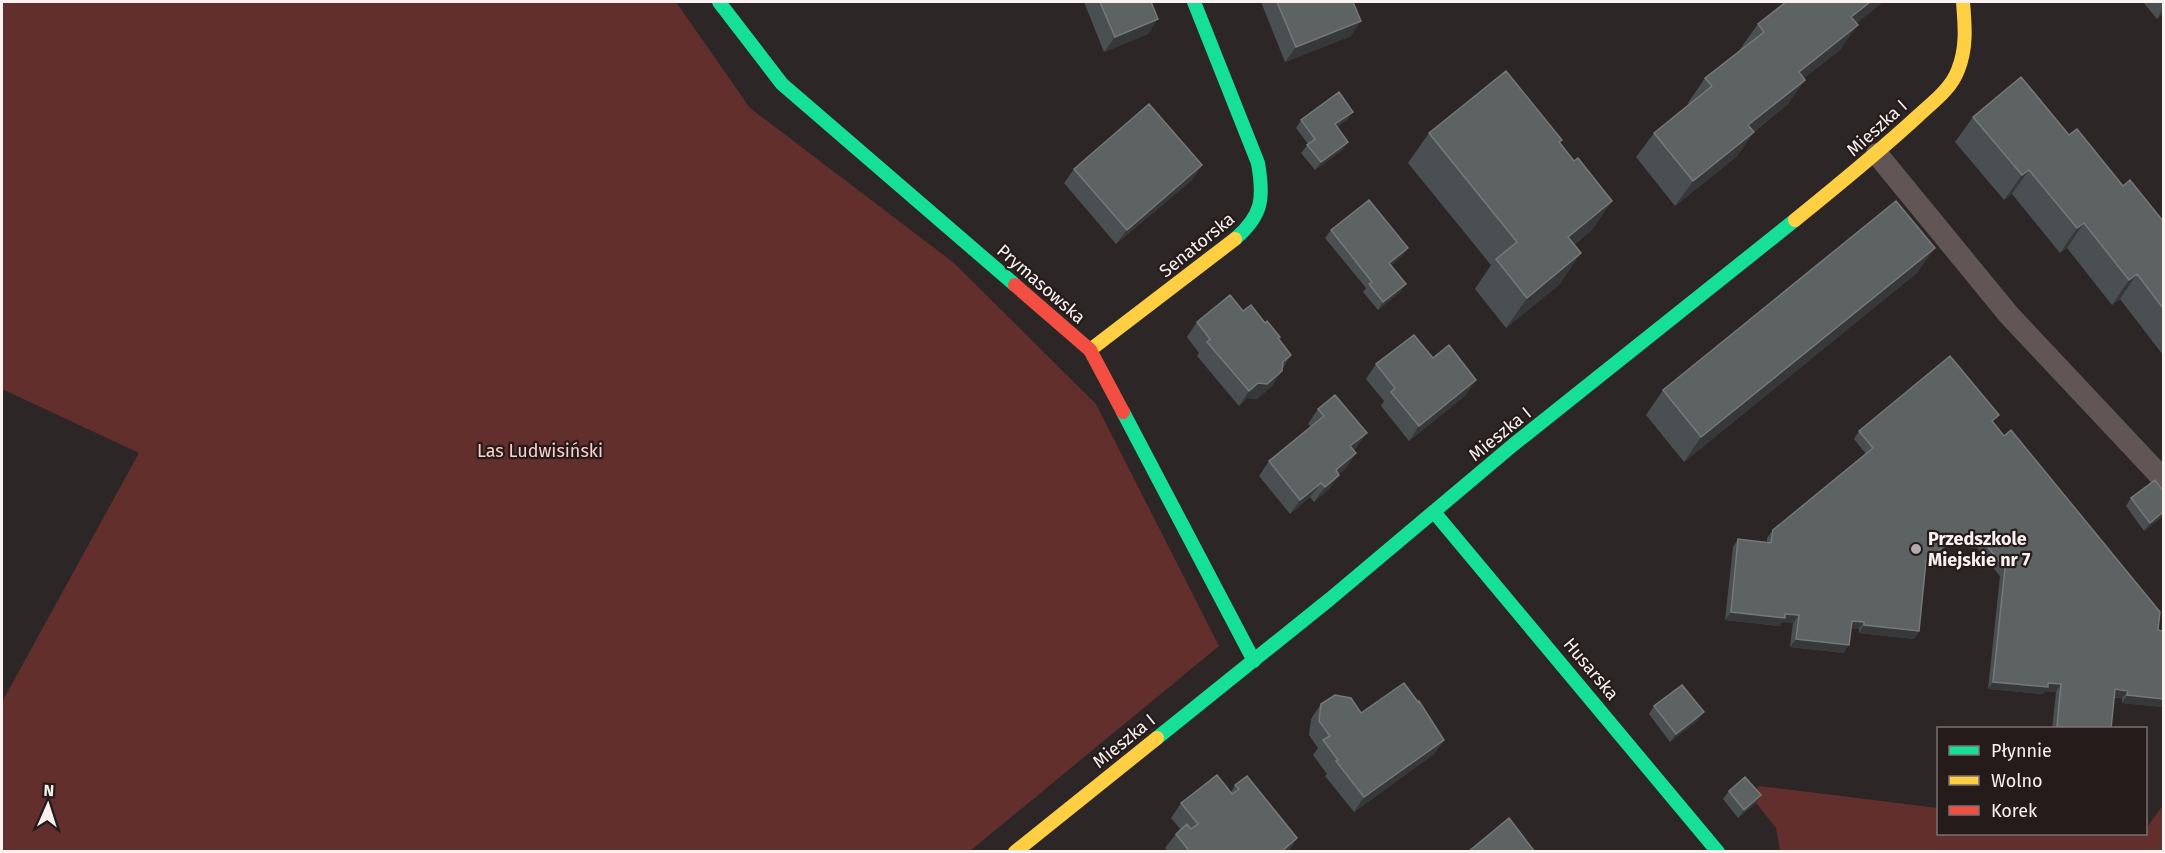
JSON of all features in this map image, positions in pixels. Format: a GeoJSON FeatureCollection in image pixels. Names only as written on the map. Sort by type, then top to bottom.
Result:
{"type":"FeatureCollection","features":[{"type":"Feature","properties":{"kind":"street","name":"Prymasowska"},"geometry":{"type":"LineString","coordinates":[[720,2],[782,84],[1090,350],[1254,661]]}},
{"type":"Feature","properties":{"kind":"street","name":"Senatorska"},"geometry":{"type":"LineString","coordinates":[[1090,350],[1227,246],[1258,214],[1263,192],[1258,163],[1194,2]]}},
{"type":"Feature","properties":{"kind":"street","name":"Mieszka I"},"geometry":{"type":"LineString","coordinates":[[1015,852],[1254,661],[1514,445],[1877,154],[1948,88],[1958,72],[1963,55],[1965,18],[1963,2]]}},
{"type":"Feature","properties":{"kind":"street","name":"Husarska"},"geometry":{"type":"LineString","coordinates":[[1434,512],[1718,852]]}},
{"type":"Feature","properties":{"kind":"lane"},"geometry":{"type":"LineString","coordinates":[[1877,154],[2009,315],[2163,480]]}},
{"type":"Feature","properties":{"kind":"green space","name":"Las Ludwisiński"},"geometry":{"type":"Polygon","coordinates":[[[2,2],[676,2],[750,108],[954,263],[1096,404],[1219,646],[970,851],[2,851],[2,702],[139,453],[2,389],[2,2]]]}},
{"type":"Feature","properties":{"kind":"green space"},"geometry":{"type":"Polygon","coordinates":[[[1759,786],[1937,808],[1937,835],[2147,835],[2147,828],[2163,805],[2163,851],[1780,851],[1776,828],[1750,795],[1759,786]]]}},
{"type":"Feature","properties":{"kind":"building"},"geometry":{"type":"Polygon","coordinates":[[[1100,2],[1151,2],[1158,19],[1115,37],[1100,2]]]}},
{"type":"Feature","properties":{"kind":"building"},"geometry":{"type":"Polygon","coordinates":[[[1277,2],[1353,2],[1361,21],[1296,47],[1277,2]]]}},
{"type":"Feature","properties":{"kind":"building"},"geometry":{"type":"Polygon","coordinates":[[[1786,2],[1870,2],[1851,17],[1858,25],[1799,72],[1805,80],[1748,125],[1754,132],[1693,181],[1654,133],[1712,86],[1705,78],[1764,32],[1758,24],[1786,2]]]}},
{"type":"Feature","properties":{"kind":"building"},"geometry":{"type":"Polygon","coordinates":[[[1506,71],[1562,140],[1559,142],[1574,161],[1578,158],[1612,201],[1568,237],[1581,253],[1527,298],[1496,259],[1517,242],[1429,133],[1506,71]]]}},
{"type":"Feature","properties":{"kind":"building"},"geometry":{"type":"Polygon","coordinates":[[[2021,77],[2069,135],[2077,129],[2123,186],[2130,180],[2163,221],[2163,308],[2137,274],[2129,280],[2084,223],[2077,228],[2029,170],[2022,175],[1973,117],[2021,77]]]}},
{"type":"Feature","properties":{"kind":"building"},"geometry":{"type":"Polygon","coordinates":[[[1339,92],[1353,112],[1335,124],[1348,142],[1321,162],[1307,145],[1315,139],[1301,120],[1339,92]]]}},
{"type":"Feature","properties":{"kind":"building"},"geometry":{"type":"Polygon","coordinates":[[[1149,104],[1202,165],[1127,230],[1074,169],[1149,104]]]}},
{"type":"Feature","properties":{"kind":"building"},"geometry":{"type":"Polygon","coordinates":[[[1369,200],[1408,248],[1389,263],[1406,284],[1383,302],[1369,284],[1372,282],[1331,230],[1369,200]]]}},
{"type":"Feature","properties":{"kind":"building"},"geometry":{"type":"Polygon","coordinates":[[[1896,201],[1935,248],[1701,437],[1663,390],[1896,201]]]}},
{"type":"Feature","properties":{"kind":"building"},"geometry":{"type":"Polygon","coordinates":[[[1230,295],[1243,311],[1251,305],[1280,337],[1278,338],[1291,355],[1283,362],[1282,371],[1267,384],[1258,383],[1249,391],[1207,342],[1210,339],[1197,322],[1230,295]]]}},
{"type":"Feature","properties":{"kind":"building"},"geometry":{"type":"Polygon","coordinates":[[[1414,335],[1433,358],[1449,345],[1476,380],[1419,426],[1391,392],[1395,388],[1376,364],[1414,335]]]}},
{"type":"Feature","properties":{"kind":"building"},"geometry":{"type":"Polygon","coordinates":[[[1950,356],[1999,415],[1992,421],[2004,436],[2011,430],[2160,612],[2158,630],[2163,631],[2163,699],[2127,695],[2128,691],[2115,689],[2111,727],[2064,727],[2057,726],[2061,684],[2048,683],[2048,687],[1993,682],[2005,568],[1982,540],[1954,538],[1926,561],[1919,631],[1864,625],[1864,622],[1852,621],[1849,645],[1796,639],[1799,615],[1785,614],[1785,618],[1731,612],[1738,539],[1771,543],[1773,530],[1873,448],[1859,431],[1950,356]]]}},
{"type":"Feature","properties":{"kind":"building"},"geometry":{"type":"Polygon","coordinates":[[[1335,395],[1367,433],[1350,446],[1356,453],[1336,470],[1339,475],[1325,487],[1321,483],[1300,500],[1269,461],[1324,416],[1318,409],[1335,395]]]}},
{"type":"Feature","properties":{"kind":"building"},"geometry":{"type":"Polygon","coordinates":[[[2155,480],[2163,491],[2163,512],[2150,523],[2131,498],[2155,480]]]}},
{"type":"Feature","properties":{"kind":"building"},"geometry":{"type":"Polygon","coordinates":[[[1404,683],[1419,701],[1444,740],[1364,797],[1323,740],[1330,736],[1319,721],[1321,704],[1335,695],[1351,698],[1361,713],[1404,683]]]}},
{"type":"Feature","properties":{"kind":"building"},"geometry":{"type":"Polygon","coordinates":[[[1682,685],[1704,712],[1676,734],[1654,706],[1682,685]]]}},
{"type":"Feature","properties":{"kind":"building"},"geometry":{"type":"Polygon","coordinates":[[[1217,775],[1232,794],[1239,789],[1235,785],[1247,776],[1297,838],[1281,852],[1190,852],[1176,834],[1187,824],[1191,829],[1198,824],[1181,803],[1217,775]]]}},
{"type":"Feature","properties":{"kind":"building"},"geometry":{"type":"Polygon","coordinates":[[[1745,777],[1761,795],[1744,810],[1729,791],[1745,777]]]}},
{"type":"Feature","properties":{"kind":"building"},"geometry":{"type":"Polygon","coordinates":[[[1509,818],[1535,852],[1468,852],[1509,818]]]}},
{"type":"Feature","properties":{"kind":"traffic: fast"},"geometry":{"type":"LineString","coordinates":[[719,2],[782,84],[1015,285]]}},
{"type":"Feature","properties":{"kind":"traffic: fast"},"geometry":{"type":"LineString","coordinates":[[1194,2],[1258,163],[1261,186],[1259,205],[1251,222],[1235,239]]}},
{"type":"Feature","properties":{"kind":"traffic: fast"},"geometry":{"type":"LineString","coordinates":[[1157,738],[1330,599],[1513,445],[1795,220]]}},
{"type":"Feature","properties":{"kind":"traffic: fast"},"geometry":{"type":"LineString","coordinates":[[1123,412],[1254,661]]}},
{"type":"Feature","properties":{"kind":"traffic: fast"},"geometry":{"type":"LineString","coordinates":[[1434,512],[1718,852]]}},
{"type":"Feature","properties":{"kind":"traffic: slow"},"geometry":{"type":"LineString","coordinates":[[1795,220],[1889,142],[1936,100],[1951,83],[1963,53],[1965,28],[1963,2]]}},
{"type":"Feature","properties":{"kind":"traffic: slow"},"geometry":{"type":"LineString","coordinates":[[1090,350],[1235,239]]}},
{"type":"Feature","properties":{"kind":"traffic: slow"},"geometry":{"type":"LineString","coordinates":[[1015,852],[1157,738]]}},
{"type":"Feature","properties":{"kind":"traffic: jam"},"geometry":{"type":"LineString","coordinates":[[1015,285],[1090,350],[1123,412]]}},
{"type":"Feature","properties":{"kind":"place","name":"Przedszkole Miejskie nr 7"},"geometry":{"type":"Point","coordinates":[1916,549]}}]}
